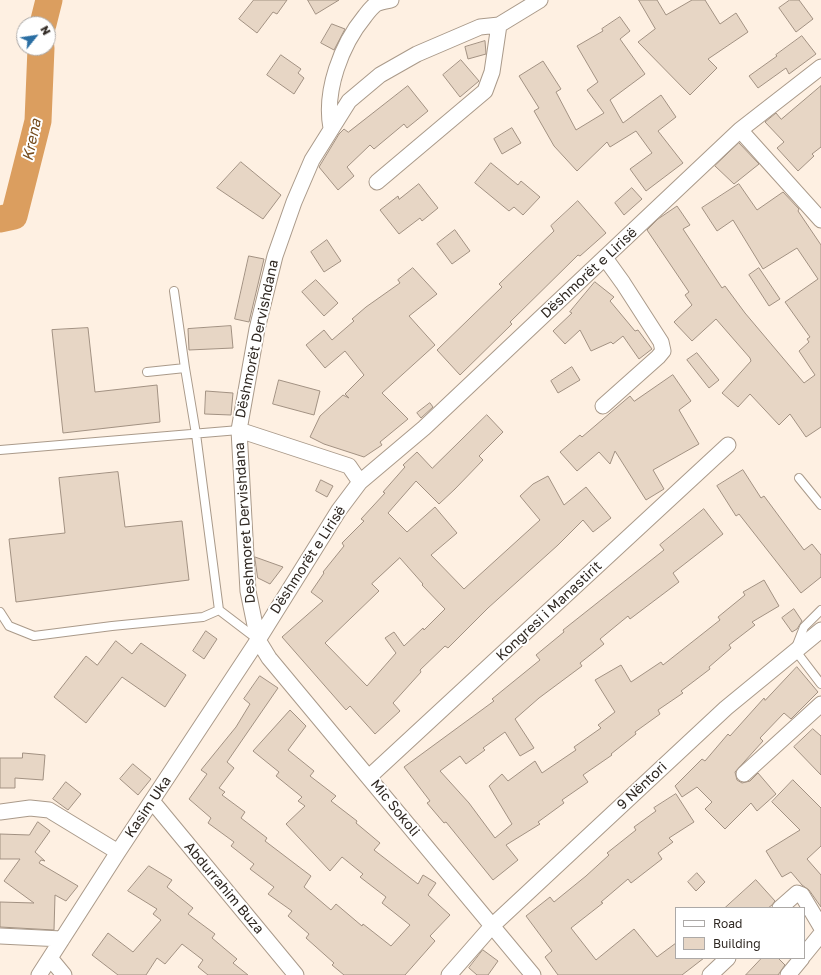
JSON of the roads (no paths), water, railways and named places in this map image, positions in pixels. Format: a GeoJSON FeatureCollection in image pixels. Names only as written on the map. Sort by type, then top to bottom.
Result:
{"type":"FeatureCollection","features":[{"type":"Feature","properties":{"kind":"street"},"geometry":{"type":"LineString","coordinates":[[331,128],[328,113],[334,77],[347,45],[360,22],[375,5],[390,0]]}},
{"type":"Feature","properties":{"kind":"street","name":"Dëshmorët Dervishdana"},"geometry":{"type":"LineString","coordinates":[[239,430],[257,329],[275,256],[294,202],[312,160],[349,102],[380,75],[417,54],[480,28],[499,26],[540,0]]}},
{"type":"Feature","properties":{"kind":"street"},"geometry":{"type":"LineString","coordinates":[[377,182],[485,92],[492,72],[499,26]]}},
{"type":"Feature","properties":{"kind":"street","name":"Dëshmorët e Lirisë"},"geometry":{"type":"LineString","coordinates":[[258,640],[339,510],[360,482],[424,428],[740,130],[821,67]]}},
{"type":"Feature","properties":{"kind":"street"},"geometry":{"type":"LineString","coordinates":[[740,130],[821,220]]}},
{"type":"Feature","properties":{"kind":"street"},"geometry":{"type":"LineString","coordinates":[[603,406],[663,351],[661,342],[605,258]]}},
{"type":"Feature","properties":{"kind":"street"},"geometry":{"type":"LineString","coordinates":[[239,430],[349,466],[360,482]]}},
{"type":"Feature","properties":{"kind":"street","name":"Deshmoret Dervishdana"},"geometry":{"type":"LineString","coordinates":[[239,430],[248,591],[258,640]]}},
{"type":"Feature","properties":{"kind":"street","name":"Kongresi i Manastirit"},"geometry":{"type":"LineString","coordinates":[[369,777],[728,445]]}},
{"type":"Feature","properties":{"kind":"street","name":"9 Nëntori"},"geometry":{"type":"LineString","coordinates":[[449,975],[492,926],[726,708],[821,630]]}},
{"type":"Feature","properties":{"kind":"street","name":"Mic Sokoli"},"geometry":{"type":"LineString","coordinates":[[258,640],[269,658],[532,975]]}},
{"type":"Feature","properties":{"kind":"street","name":"Kasim Uka"},"geometry":{"type":"LineString","coordinates":[[39,975],[258,640]]}},
{"type":"Feature","properties":{"kind":"street"},"geometry":{"type":"LineString","coordinates":[[744,774],[821,704]]}},
{"type":"Feature","properties":{"kind":"street","name":"Abdurrahim Buza"},"geometry":{"type":"LineString","coordinates":[[152,801],[296,975]]}},
{"type":"Feature","properties":{"kind":"street"},"geometry":{"type":"LineString","coordinates":[[0,812],[30,808],[49,810],[118,852]]}},
{"type":"Feature","properties":{"kind":"street"},"geometry":{"type":"LineString","coordinates":[[781,907],[797,893],[802,895],[821,927]]}},
{"type":"Feature","properties":{"kind":"street"},"geometry":{"type":"LineString","coordinates":[[805,954],[821,934]]}},
{"type":"Feature","properties":{"kind":"street"},"geometry":{"type":"LineString","coordinates":[[0,936],[62,940]]}},
{"type":"Feature","properties":{"kind":"street"},"geometry":{"type":"LineString","coordinates":[[50,958],[64,975]]}},
{"type":"Feature","properties":{"kind":"street"},"geometry":{"type":"LineString","coordinates":[[710,975],[727,959]]}},
{"type":"Feature","properties":{"kind":"street"},"geometry":{"type":"LineString","coordinates":[[788,975],[801,959]]}},
{"type":"Feature","properties":{"kind":"lane"},"geometry":{"type":"LineString","coordinates":[[174,291],[196,434],[219,610],[258,640]]}},
{"type":"Feature","properties":{"kind":"lane"},"geometry":{"type":"LineString","coordinates":[[147,372],[185,368]]}},
{"type":"Feature","properties":{"kind":"lane"},"geometry":{"type":"LineString","coordinates":[[0,450],[239,430]]}},
{"type":"Feature","properties":{"kind":"lane"},"geometry":{"type":"LineString","coordinates":[[799,478],[821,505]]}},
{"type":"Feature","properties":{"kind":"lane"},"geometry":{"type":"LineString","coordinates":[[0,612],[9,626],[34,636],[112,626],[203,617],[219,610]]}},
{"type":"Feature","properties":{"kind":"lane"},"geometry":{"type":"LineString","coordinates":[[821,610],[804,627],[795,650],[821,684]]}},
{"type":"Feature","properties":{"kind":"waterway","name":"Krena"},"geometry":{"type":"LineString","coordinates":[[45,16],[49,0]]}},
{"type":"Feature","properties":{"kind":"waterway","name":"Krena"},"geometry":{"type":"LineString","coordinates":[[0,219],[14,216],[38,121],[41,56]]}}]}
